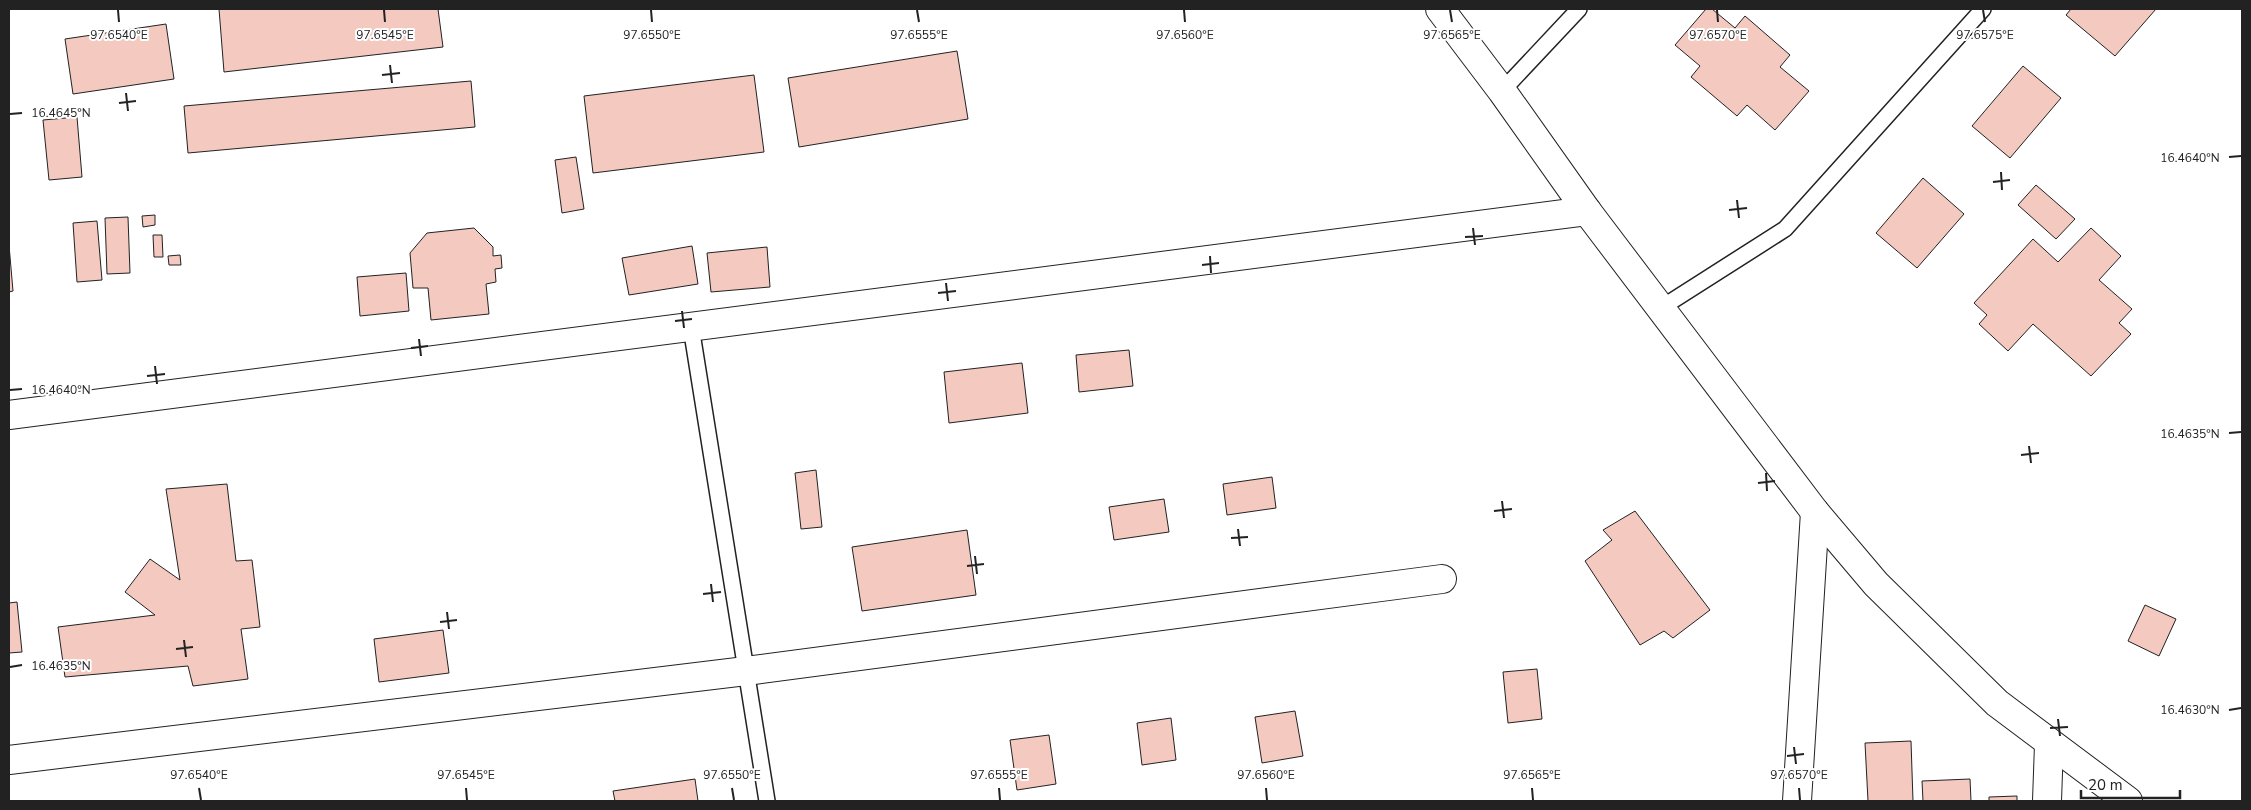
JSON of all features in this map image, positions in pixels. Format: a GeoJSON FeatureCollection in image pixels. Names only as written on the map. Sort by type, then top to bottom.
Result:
{"type":"FeatureCollection","features":[{"type":"Feature","properties":{"kind":"street"},"geometry":{"type":"LineString","coordinates":[[1440,9],[1502,91],[1587,211],[1815,512],[1876,584],[1996,703],[2128,801]]}},
{"type":"Feature","properties":{"kind":"street"},"geometry":{"type":"LineString","coordinates":[[9,415],[1587,211]]}},
{"type":"Feature","properties":{"kind":"street"},"geometry":{"type":"LineString","coordinates":[[1796,801],[1815,512]]}},
{"type":"Feature","properties":{"kind":"street"},"geometry":{"type":"LineString","coordinates":[[9,760],[746,671],[1442,579]]}},
{"type":"Feature","properties":{"kind":"street"},"geometry":{"type":"LineString","coordinates":[[2047,801],[2049,744]]}},
{"type":"Feature","properties":{"kind":"lane"},"geometry":{"type":"LineString","coordinates":[[1502,91],[1579,9]]}},
{"type":"Feature","properties":{"kind":"lane"},"geometry":{"type":"LineString","coordinates":[[1661,308],[1785,229],[1982,9]]}},
{"type":"Feature","properties":{"kind":"lane"},"geometry":{"type":"LineString","coordinates":[[692,326],[767,801]]}},
{"type":"Feature","properties":{"kind":"building"},"geometry":{"type":"Polygon","coordinates":[[[219,9],[438,9],[443,47],[224,72],[219,9]]]}},
{"type":"Feature","properties":{"kind":"building"},"geometry":{"type":"Polygon","coordinates":[[[1706,9],[1712,9],[1735,28],[1745,16],[1790,55],[1780,67],[1809,91],[1775,130],[1747,105],[1737,116],[1691,77],[1700,66],[1675,45],[1706,9]]]}},
{"type":"Feature","properties":{"kind":"building"},"geometry":{"type":"Polygon","coordinates":[[[2071,9],[2156,9],[2115,56],[2066,15],[2071,9]]]}},
{"type":"Feature","properties":{"kind":"building"},"geometry":{"type":"Polygon","coordinates":[[[166,24],[174,79],[73,94],[65,39],[166,24]]]}},
{"type":"Feature","properties":{"kind":"building"},"geometry":{"type":"Polygon","coordinates":[[[957,51],[968,119],[799,147],[788,78],[957,51]]]}},
{"type":"Feature","properties":{"kind":"building"},"geometry":{"type":"Polygon","coordinates":[[[2023,66],[2061,98],[2010,158],[1972,126],[2023,66]]]}},
{"type":"Feature","properties":{"kind":"building"},"geometry":{"type":"Polygon","coordinates":[[[754,75],[764,152],[593,173],[584,96],[754,75]]]}},
{"type":"Feature","properties":{"kind":"building"},"geometry":{"type":"Polygon","coordinates":[[[471,81],[475,127],[188,153],[184,106],[471,81]]]}},
{"type":"Feature","properties":{"kind":"building"},"geometry":{"type":"Polygon","coordinates":[[[77,117],[82,177],[49,180],[43,120],[77,117]]]}},
{"type":"Feature","properties":{"kind":"building"},"geometry":{"type":"Polygon","coordinates":[[[576,157],[584,209],[562,213],[555,160],[576,157]]]}},
{"type":"Feature","properties":{"kind":"building"},"geometry":{"type":"Polygon","coordinates":[[[1923,178],[1964,214],[1917,268],[1876,233],[1923,178]]]}},
{"type":"Feature","properties":{"kind":"building"},"geometry":{"type":"Polygon","coordinates":[[[2036,185],[2075,219],[2056,239],[2018,205],[2036,185]]]}},
{"type":"Feature","properties":{"kind":"building"},"geometry":{"type":"Polygon","coordinates":[[[155,215],[155,225],[143,227],[142,216],[155,215]]]}},
{"type":"Feature","properties":{"kind":"building"},"geometry":{"type":"Polygon","coordinates":[[[128,217],[130,273],[107,274],[105,218],[128,217]]]}},
{"type":"Feature","properties":{"kind":"building"},"geometry":{"type":"Polygon","coordinates":[[[97,221],[102,280],[77,282],[73,223],[97,221]]]}},
{"type":"Feature","properties":{"kind":"building"},"geometry":{"type":"Polygon","coordinates":[[[474,228],[493,247],[493,256],[501,255],[502,268],[495,269],[496,282],[486,284],[489,314],[431,320],[428,288],[413,288],[410,253],[427,233],[474,228]]]}},
{"type":"Feature","properties":{"kind":"building"},"geometry":{"type":"Polygon","coordinates":[[[2091,228],[2121,256],[2099,280],[2132,309],[2119,323],[2131,334],[2091,376],[2033,324],[2008,351],[1979,324],[1987,315],[1974,303],[2033,239],[2058,262],[2091,228]]]}},
{"type":"Feature","properties":{"kind":"building"},"geometry":{"type":"Polygon","coordinates":[[[153,235],[162,235],[163,257],[154,257],[153,235]]]}},
{"type":"Feature","properties":{"kind":"building"},"geometry":{"type":"Polygon","coordinates":[[[9,245],[13,291],[9,292],[9,245]]]}},
{"type":"Feature","properties":{"kind":"building"},"geometry":{"type":"Polygon","coordinates":[[[692,246],[698,284],[629,295],[622,258],[692,246]]]}},
{"type":"Feature","properties":{"kind":"building"},"geometry":{"type":"Polygon","coordinates":[[[767,247],[770,287],[711,292],[707,253],[767,247]]]}},
{"type":"Feature","properties":{"kind":"building"},"geometry":{"type":"Polygon","coordinates":[[[180,255],[181,265],[169,265],[168,256],[180,255]]]}},
{"type":"Feature","properties":{"kind":"building"},"geometry":{"type":"Polygon","coordinates":[[[406,273],[409,311],[360,316],[357,277],[406,273]]]}},
{"type":"Feature","properties":{"kind":"building"},"geometry":{"type":"Polygon","coordinates":[[[1129,350],[1133,386],[1079,392],[1076,355],[1129,350]]]}},
{"type":"Feature","properties":{"kind":"building"},"geometry":{"type":"Polygon","coordinates":[[[1022,363],[1028,413],[949,423],[944,372],[1022,363]]]}},
{"type":"Feature","properties":{"kind":"building"},"geometry":{"type":"Polygon","coordinates":[[[816,470],[822,527],[801,529],[795,473],[816,470]]]}},
{"type":"Feature","properties":{"kind":"building"},"geometry":{"type":"Polygon","coordinates":[[[1272,477],[1276,508],[1227,515],[1223,484],[1272,477]]]}},
{"type":"Feature","properties":{"kind":"building"},"geometry":{"type":"Polygon","coordinates":[[[227,484],[236,561],[252,560],[260,627],[241,629],[248,679],[193,686],[188,666],[65,677],[58,627],[155,615],[125,592],[150,559],[180,580],[166,489],[227,484]]]}},
{"type":"Feature","properties":{"kind":"building"},"geometry":{"type":"Polygon","coordinates":[[[1164,499],[1169,532],[1114,540],[1109,507],[1164,499]]]}},
{"type":"Feature","properties":{"kind":"building"},"geometry":{"type":"Polygon","coordinates":[[[1635,511],[1710,610],[1673,638],[1664,631],[1640,645],[1585,561],[1612,540],[1603,530],[1635,511]]]}},
{"type":"Feature","properties":{"kind":"building"},"geometry":{"type":"Polygon","coordinates":[[[967,530],[976,595],[862,611],[852,547],[967,530]]]}},
{"type":"Feature","properties":{"kind":"building"},"geometry":{"type":"Polygon","coordinates":[[[17,602],[22,652],[9,653],[9,603],[17,602]]]}},
{"type":"Feature","properties":{"kind":"building"},"geometry":{"type":"Polygon","coordinates":[[[2145,605],[2176,619],[2159,656],[2128,641],[2145,605]]]}},
{"type":"Feature","properties":{"kind":"building"},"geometry":{"type":"Polygon","coordinates":[[[443,630],[449,673],[379,682],[374,639],[443,630]]]}},
{"type":"Feature","properties":{"kind":"building"},"geometry":{"type":"Polygon","coordinates":[[[1537,669],[1542,719],[1508,723],[1503,672],[1537,669]]]}},
{"type":"Feature","properties":{"kind":"building"},"geometry":{"type":"Polygon","coordinates":[[[1295,711],[1303,756],[1262,763],[1255,717],[1295,711]]]}},
{"type":"Feature","properties":{"kind":"building"},"geometry":{"type":"Polygon","coordinates":[[[1171,718],[1176,760],[1142,765],[1137,723],[1171,718]]]}},
{"type":"Feature","properties":{"kind":"building"},"geometry":{"type":"Polygon","coordinates":[[[1049,735],[1056,784],[1017,790],[1010,740],[1049,735]]]}},
{"type":"Feature","properties":{"kind":"building"},"geometry":{"type":"Polygon","coordinates":[[[1911,741],[1913,801],[1868,801],[1865,743],[1911,741]]]}},
{"type":"Feature","properties":{"kind":"building"},"geometry":{"type":"Polygon","coordinates":[[[695,779],[698,801],[615,801],[613,791],[695,779]]]}},
{"type":"Feature","properties":{"kind":"building"},"geometry":{"type":"Polygon","coordinates":[[[1970,779],[1971,801],[1923,801],[1922,781],[1970,779]]]}},
{"type":"Feature","properties":{"kind":"building"},"geometry":{"type":"Polygon","coordinates":[[[2017,796],[2017,801],[1989,801],[1989,797],[2017,796]]]}}]}
